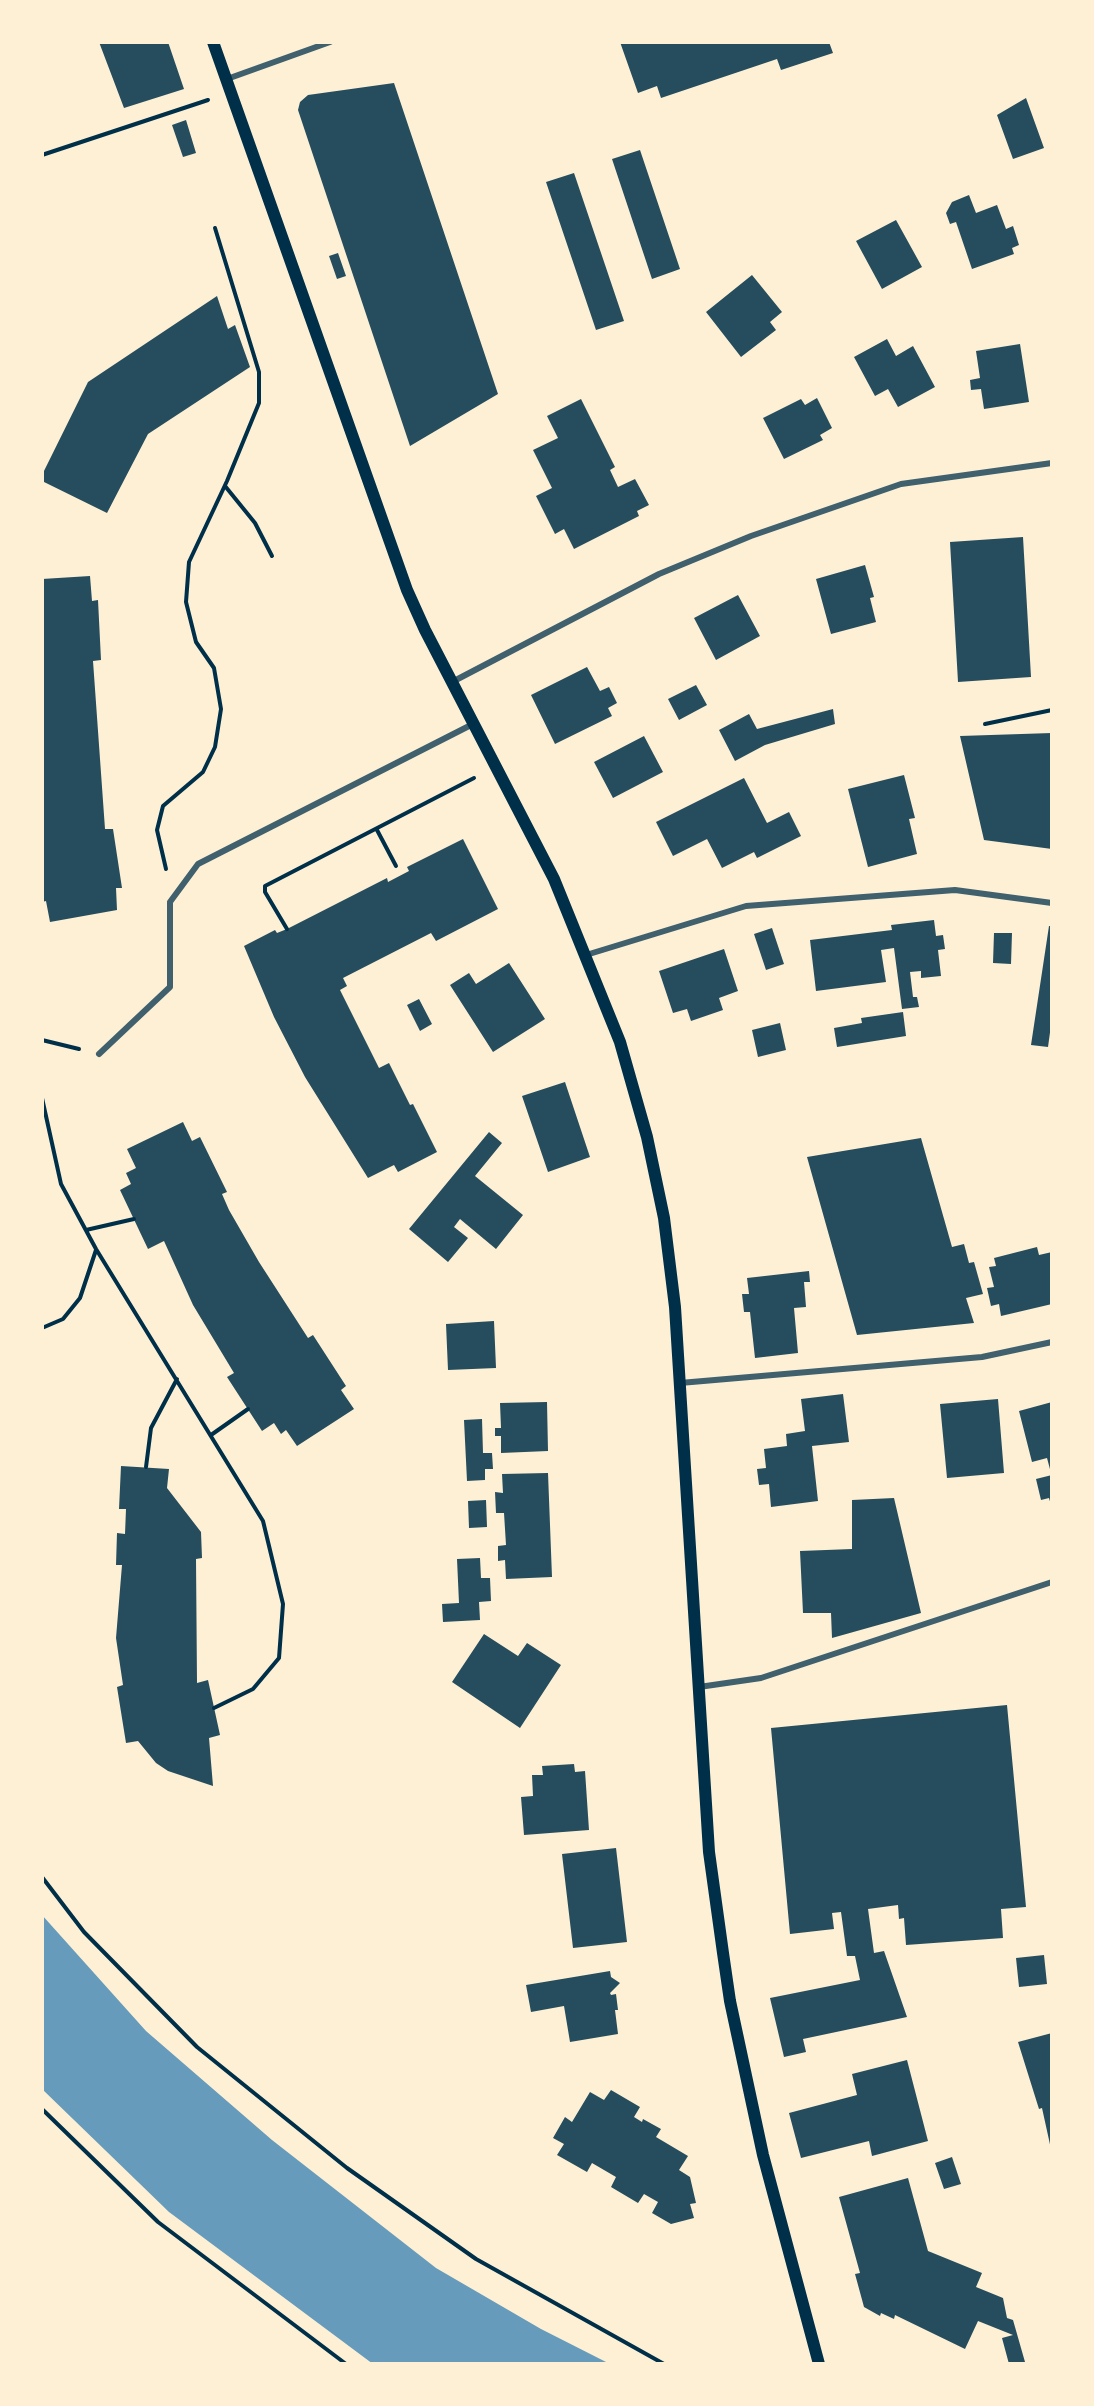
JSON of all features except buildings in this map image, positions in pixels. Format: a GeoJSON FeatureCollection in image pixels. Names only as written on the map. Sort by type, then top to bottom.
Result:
{"type":"FeatureCollection","features":[{"type":"Feature","properties":{"kind":"main road"},"geometry":{"type":"LineString","coordinates":[[213,42],[387,536],[420,620],[554,879],[620,1042],[647,1137],[671,1260],[709,1852],[730,2001],[763,2155],[819,2364]]}},
{"type":"Feature","properties":{"kind":"street"},"geometry":{"type":"LineString","coordinates":[[227,80],[330,42]]}},
{"type":"Feature","properties":{"kind":"street"},"geometry":{"type":"LineString","coordinates":[[451,682],[659,574],[750,536],[901,484],[1052,463]]}},
{"type":"Feature","properties":{"kind":"street"},"geometry":{"type":"LineString","coordinates":[[99,1054],[170,987],[171,902],[198,864],[474,724]]}},
{"type":"Feature","properties":{"kind":"street"},"geometry":{"type":"LineString","coordinates":[[586,955],[746,906],[955,890],[1052,903]]}},
{"type":"Feature","properties":{"kind":"street"},"geometry":{"type":"LineString","coordinates":[[680,1383],[982,1357],[1052,1342]]}},
{"type":"Feature","properties":{"kind":"street"},"geometry":{"type":"LineString","coordinates":[[699,1688],[761,1678],[1052,1582]]}},
{"type":"Feature","properties":{"kind":"path"},"geometry":{"type":"LineString","coordinates":[[42,155],[231,93]]}},
{"type":"Feature","properties":{"kind":"path"},"geometry":{"type":"LineString","coordinates":[[171,902],[164,854],[157,830],[163,806],[203,772],[215,747],[221,709],[214,668],[196,642],[186,602],[189,562],[225,486],[259,403],[260,372],[215,228]]}},
{"type":"Feature","properties":{"kind":"path"},"geometry":{"type":"LineString","coordinates":[[225,486],[255,524],[272,556]]}},
{"type":"Feature","properties":{"kind":"path"},"geometry":{"type":"LineString","coordinates":[[986,724],[1052,710]]}},
{"type":"Feature","properties":{"kind":"path"},"geometry":{"type":"LineString","coordinates":[[286,928],[265,892],[265,886],[469,781]]}},
{"type":"Feature","properties":{"kind":"path"},"geometry":{"type":"LineString","coordinates":[[377,830],[396,866]]}},
{"type":"Feature","properties":{"kind":"path"},"geometry":{"type":"LineString","coordinates":[[42,1040],[99,1054]]}},
{"type":"Feature","properties":{"kind":"path"},"geometry":{"type":"LineString","coordinates":[[42,1098],[61,1184],[96,1249],[263,1521],[283,1604],[279,1658],[253,1689],[214,1708]]}},
{"type":"Feature","properties":{"kind":"path"},"geometry":{"type":"LineString","coordinates":[[86,1230],[134,1219]]}},
{"type":"Feature","properties":{"kind":"path"},"geometry":{"type":"LineString","coordinates":[[42,1328],[63,1319],[80,1298],[96,1249]]}},
{"type":"Feature","properties":{"kind":"path"},"geometry":{"type":"LineString","coordinates":[[146,1467],[151,1428],[177,1378]]}},
{"type":"Feature","properties":{"kind":"path"},"geometry":{"type":"LineString","coordinates":[[211,1434],[248,1409]]}},
{"type":"Feature","properties":{"kind":"path"},"geometry":{"type":"LineString","coordinates":[[42,1877],[84,1932],[197,2047],[346,2168],[476,2259],[664,2364]]}},
{"type":"Feature","properties":{"kind":"path"},"geometry":{"type":"LineString","coordinates":[[42,2109],[158,2222],[346,2364]]}},
{"type":"Feature","properties":{"kind":"water"},"geometry":{"type":"Polygon","coordinates":[[[42,1915],[146,2031],[272,2140],[436,2268],[541,2329],[610,2364],[373,2364],[169,2212],[42,2089],[42,1915]]]}}]}
